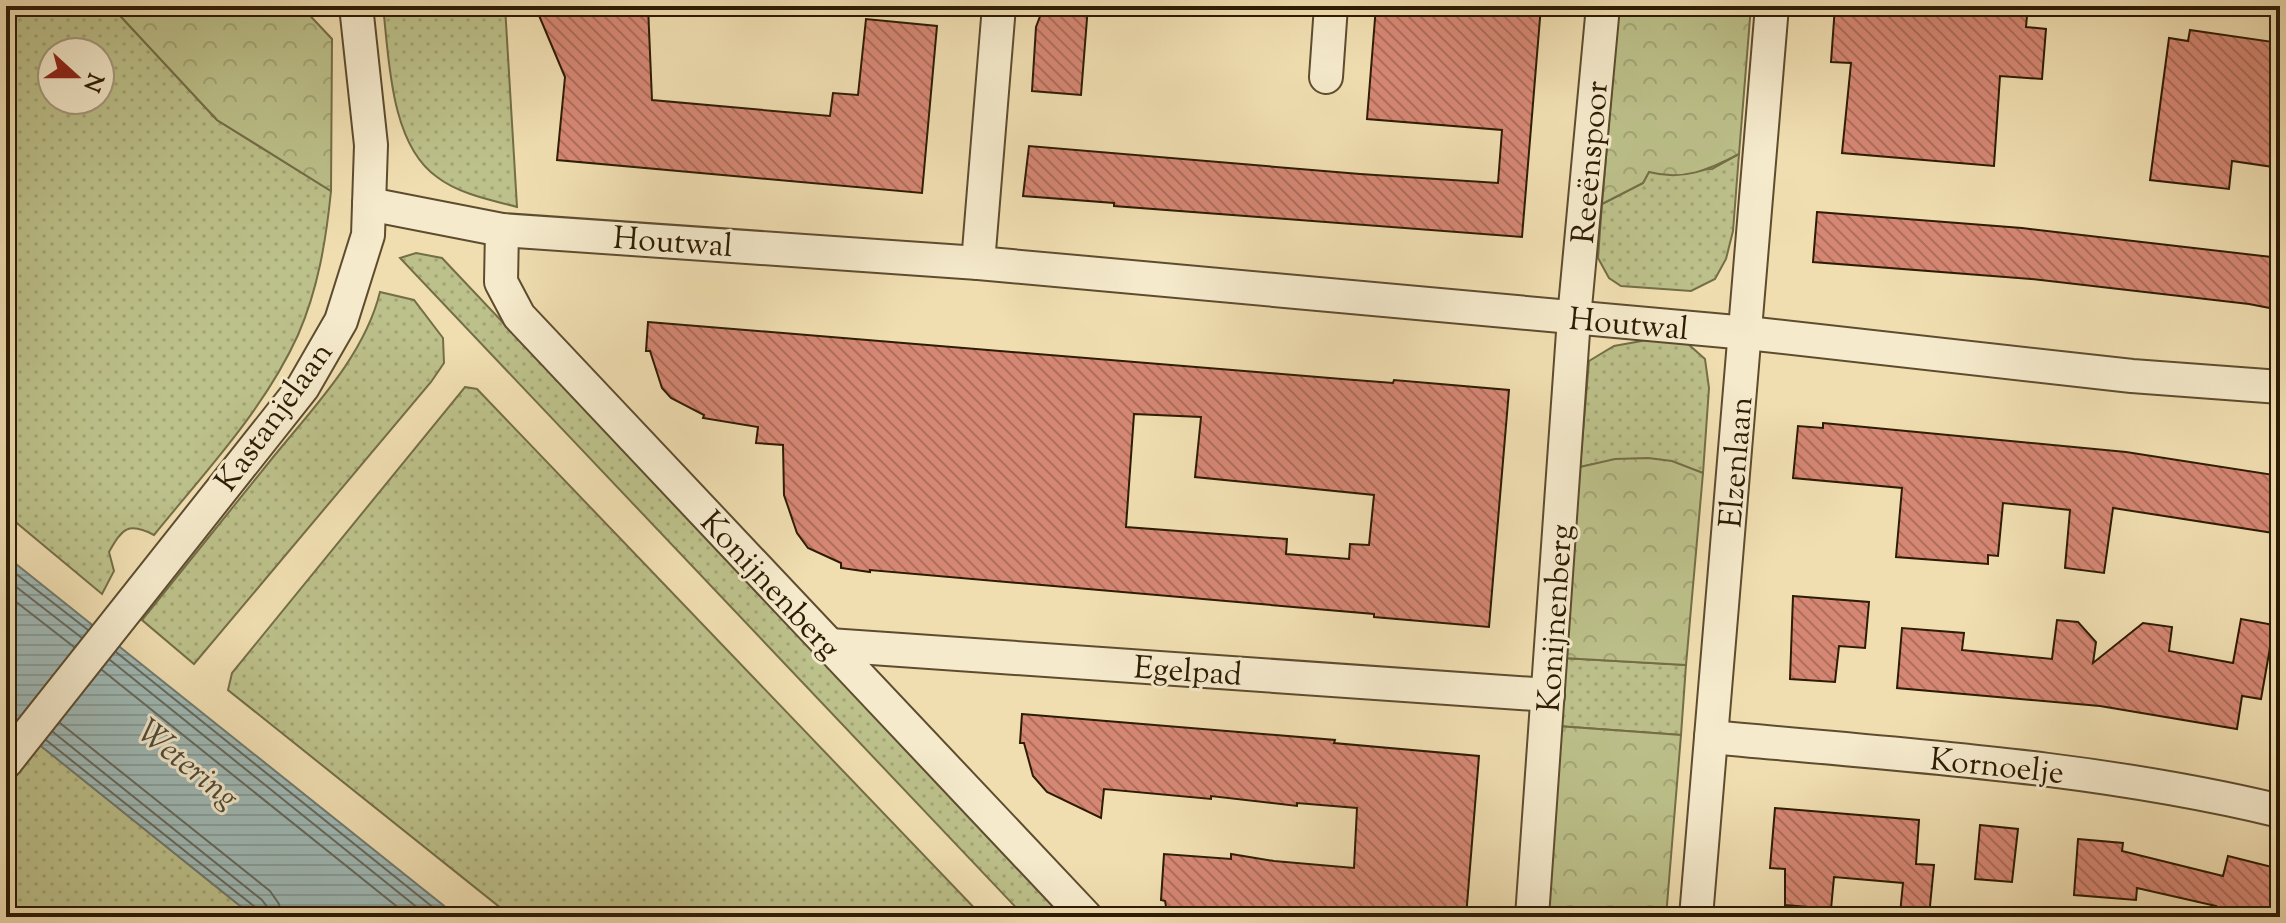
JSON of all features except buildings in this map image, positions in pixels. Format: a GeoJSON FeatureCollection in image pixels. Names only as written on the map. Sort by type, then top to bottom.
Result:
{"type":"FeatureCollection","features":[{"type":"Feature","properties":{"kind":"street","name":"Kastanjelaan"},"geometry":{"type":"LineString","coordinates":[[6,762],[303,387],[341,321],[368,235],[371,145],[356,6]]}},
{"type":"Feature","properties":{"kind":"street"},"geometry":{"type":"LineString","coordinates":[[978,263],[999,6]]}},
{"type":"Feature","properties":{"kind":"street"},"geometry":{"type":"LineString","coordinates":[[1326,77],[1331,6]]}},
{"type":"Feature","properties":{"kind":"street","name":"Reeënspoor"},"geometry":{"type":"LineString","coordinates":[[1574,318],[1603,6]]}},
{"type":"Feature","properties":{"kind":"street","name":"Elzenlaan"},"geometry":{"type":"LineString","coordinates":[[1696,917],[1772,6]]}},
{"type":"Feature","properties":{"kind":"street","name":"Houtwal"},"geometry":{"type":"LineString","coordinates":[[369,204],[502,230],[978,263],[1747,333],[2132,376],[2280,387]]}},
{"type":"Feature","properties":{"kind":"street","name":"Konijnenberg"},"geometry":{"type":"LineString","coordinates":[[502,230],[501,282],[519,316],[1086,917]]}},
{"type":"Feature","properties":{"kind":"street","name":"Konijnenberg"},"geometry":{"type":"LineString","coordinates":[[1532,917],[1574,318]]}},
{"type":"Feature","properties":{"kind":"street","name":"Egelpad"},"geometry":{"type":"LineString","coordinates":[[829,645],[1548,695]]}},
{"type":"Feature","properties":{"kind":"street","name":"Kornoelje"},"geometry":{"type":"LineString","coordinates":[[1711,737],[2047,769],[2209,794],[2280,811]]}},
{"type":"Feature","properties":{"kind":"green space"},"geometry":{"type":"Polygon","coordinates":[[[6,6],[111,6],[217,120],[331,191],[327,228],[311,300],[284,363],[251,415],[154,535],[132,528],[118,538],[109,552],[114,571],[102,594],[6,514],[6,6]]]}},
{"type":"Feature","properties":{"kind":"green space"},"geometry":{"type":"Polygon","coordinates":[[[111,6],[301,6],[332,39],[331,191],[217,120],[111,6]]]}},
{"type":"Feature","properties":{"kind":"green space"},"geometry":{"type":"Polygon","coordinates":[[[383,6],[505,6],[517,207],[455,188],[421,162],[410,144],[395,99],[383,6]]]}},
{"type":"Feature","properties":{"kind":"green space"},"geometry":{"type":"Polygon","coordinates":[[[1619,6],[1751,6],[1739,154],[1696,172],[1673,175],[1649,172],[1643,183],[1602,204],[1619,6]]]}},
{"type":"Feature","properties":{"kind":"green space"},"geometry":{"type":"Polygon","coordinates":[[[1739,154],[1733,231],[1726,259],[1715,279],[1691,291],[1621,286],[1609,278],[1598,258],[1602,204],[1643,183],[1649,171],[1712,169],[1739,154]]]}},
{"type":"Feature","properties":{"kind":"green space"},"geometry":{"type":"Polygon","coordinates":[[[416,253],[442,258],[1064,917],[1025,917],[400,258],[416,253]]]}},
{"type":"Feature","properties":{"kind":"green space"},"geometry":{"type":"Polygon","coordinates":[[[380,292],[414,300],[443,338],[444,363],[194,664],[142,620],[334,382],[362,339],[380,292]]]}},
{"type":"Feature","properties":{"kind":"green space"},"geometry":{"type":"Polygon","coordinates":[[[1658,338],[1688,344],[1705,359],[1709,388],[1703,473],[1671,463],[1642,459],[1580,467],[1589,361],[1614,346],[1658,338]]]}},
{"type":"Feature","properties":{"kind":"green space"},"geometry":{"type":"Polygon","coordinates":[[[465,387],[477,389],[983,917],[512,917],[228,690],[232,673],[465,387]]]}},
{"type":"Feature","properties":{"kind":"green space"},"geometry":{"type":"Polygon","coordinates":[[[1615,459],[1672,461],[1703,473],[1686,665],[1563,658],[1580,467],[1615,459]]]}},
{"type":"Feature","properties":{"kind":"green space"},"geometry":{"type":"Polygon","coordinates":[[[1563,658],[1686,665],[1681,735],[1557,726],[1563,658]]]}},
{"type":"Feature","properties":{"kind":"green space"},"geometry":{"type":"Polygon","coordinates":[[[1557,726],[1681,735],[1666,917],[1540,917],[1557,726]]]}},
{"type":"Feature","properties":{"kind":"green space"},"geometry":{"type":"Polygon","coordinates":[[[40,745],[254,917],[6,917],[6,788],[40,745]]]}},
{"type":"Feature","properties":{"kind":"water","name":"Wetering"},"geometry":{"type":"Polygon","coordinates":[[[6,556],[458,917],[254,917],[6,718],[6,556]]]}}]}
